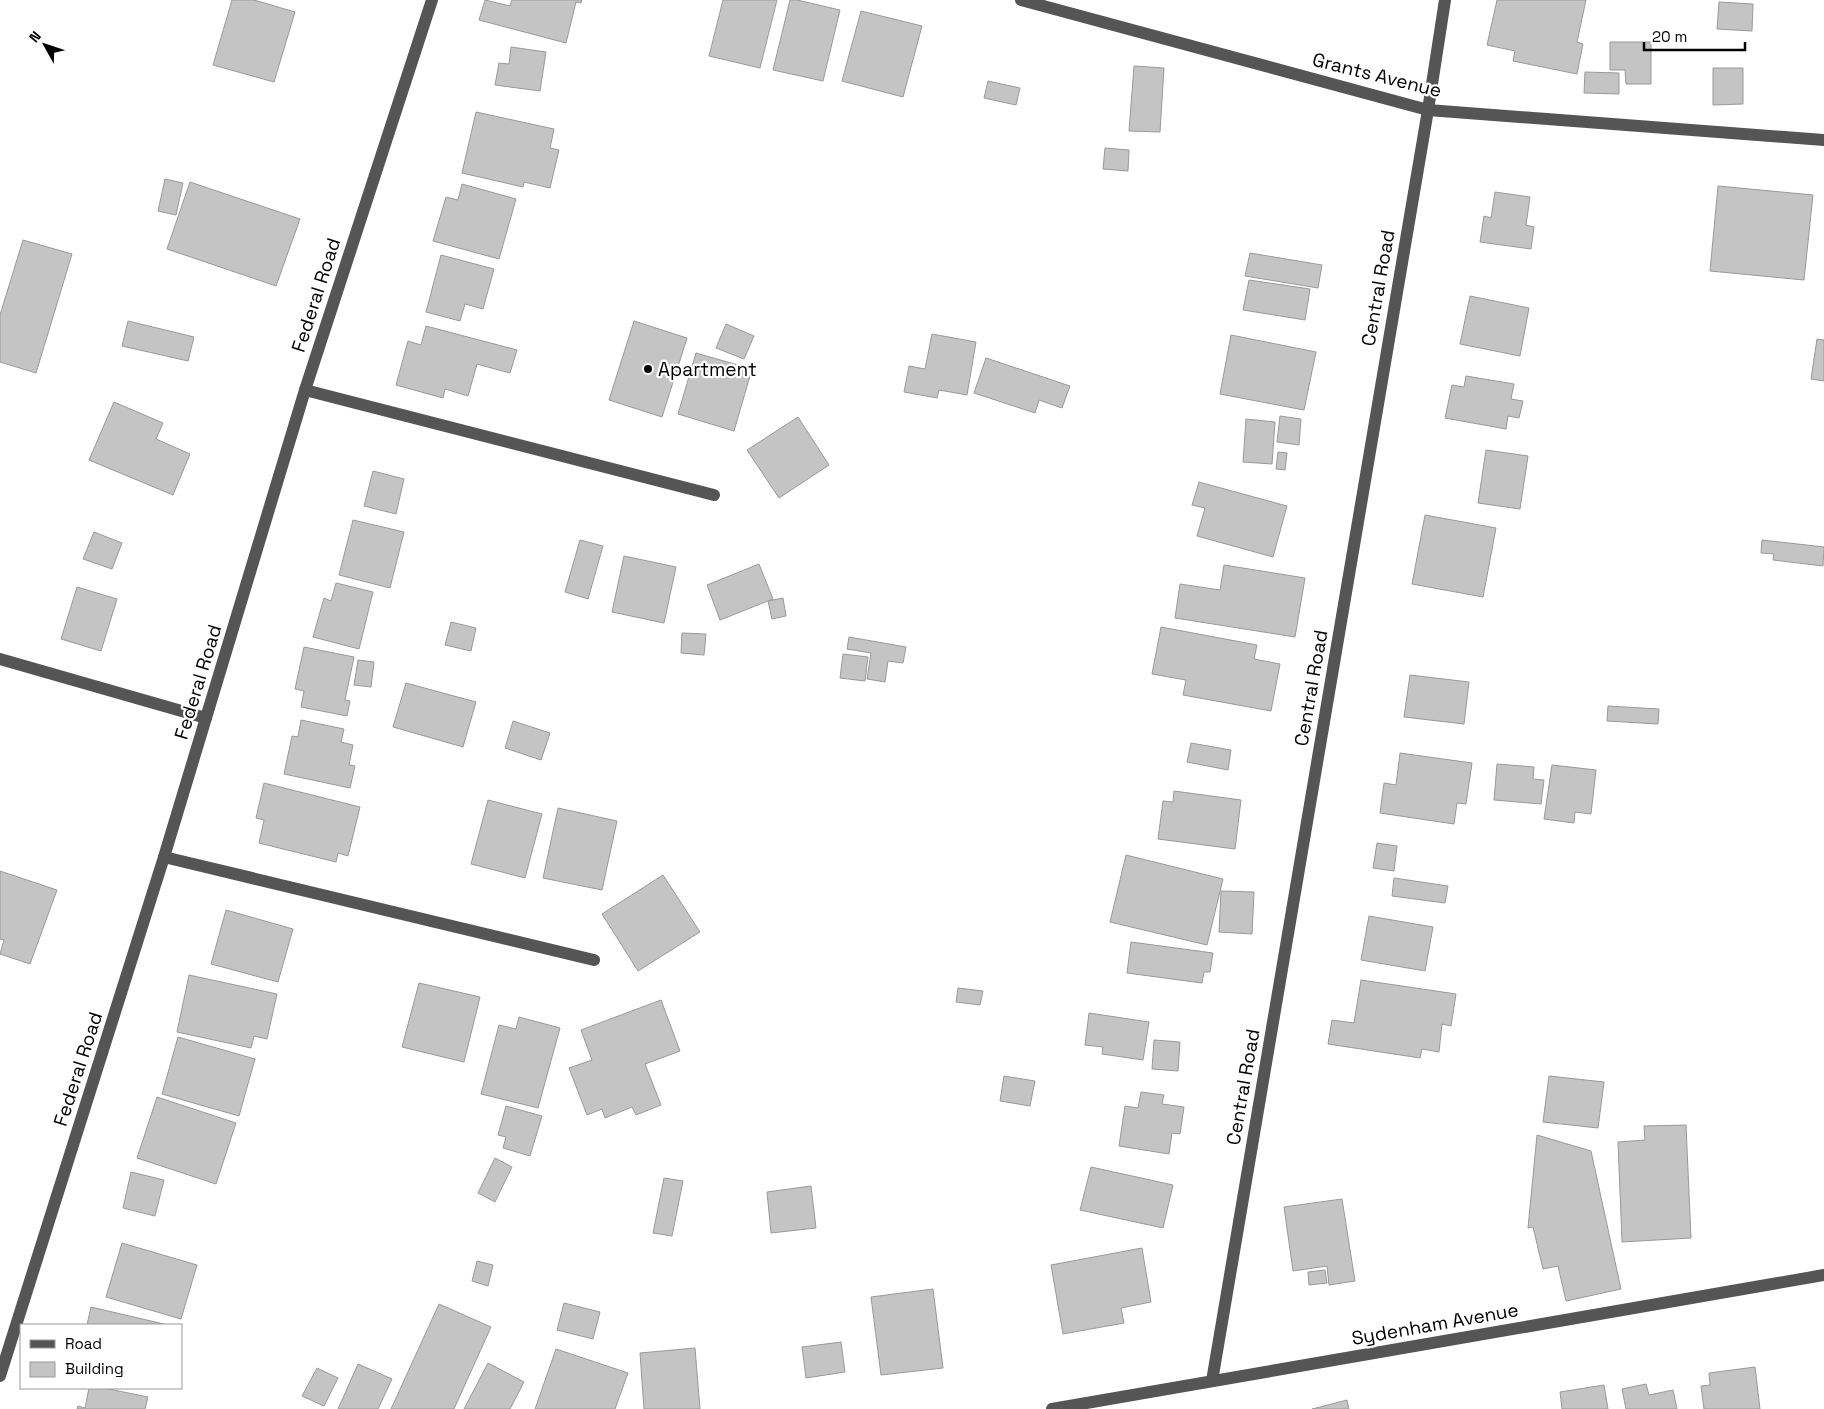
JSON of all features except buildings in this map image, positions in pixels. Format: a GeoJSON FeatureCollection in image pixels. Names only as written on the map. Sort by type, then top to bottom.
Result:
{"type":"FeatureCollection","features":[{"type":"Feature","properties":{"kind":"street","name":"Federal Road"},"geometry":{"type":"LineString","coordinates":[[0,1376],[164,857],[305,390],[432,0]]}},
{"type":"Feature","properties":{"kind":"street","name":"Grants Avenue"},"geometry":{"type":"LineString","coordinates":[[1021,0],[1428,110],[1824,140]]}},
{"type":"Feature","properties":{"kind":"street","name":"Central Road"},"geometry":{"type":"LineString","coordinates":[[1212,1382],[1428,110],[1445,0]]}},
{"type":"Feature","properties":{"kind":"street"},"geometry":{"type":"LineString","coordinates":[[305,390],[714,495]]}},
{"type":"Feature","properties":{"kind":"street"},"geometry":{"type":"LineString","coordinates":[[0,658],[206,718]]}},
{"type":"Feature","properties":{"kind":"street"},"geometry":{"type":"LineString","coordinates":[[164,857],[594,960]]}},
{"type":"Feature","properties":{"kind":"street","name":"Sydenham Avenue"},"geometry":{"type":"LineString","coordinates":[[1052,1409],[1824,1275]]}},
{"type":"Feature","properties":{"kind":"place","name":"Apartment"},"geometry":{"type":"Point","coordinates":[648,369]}}]}
